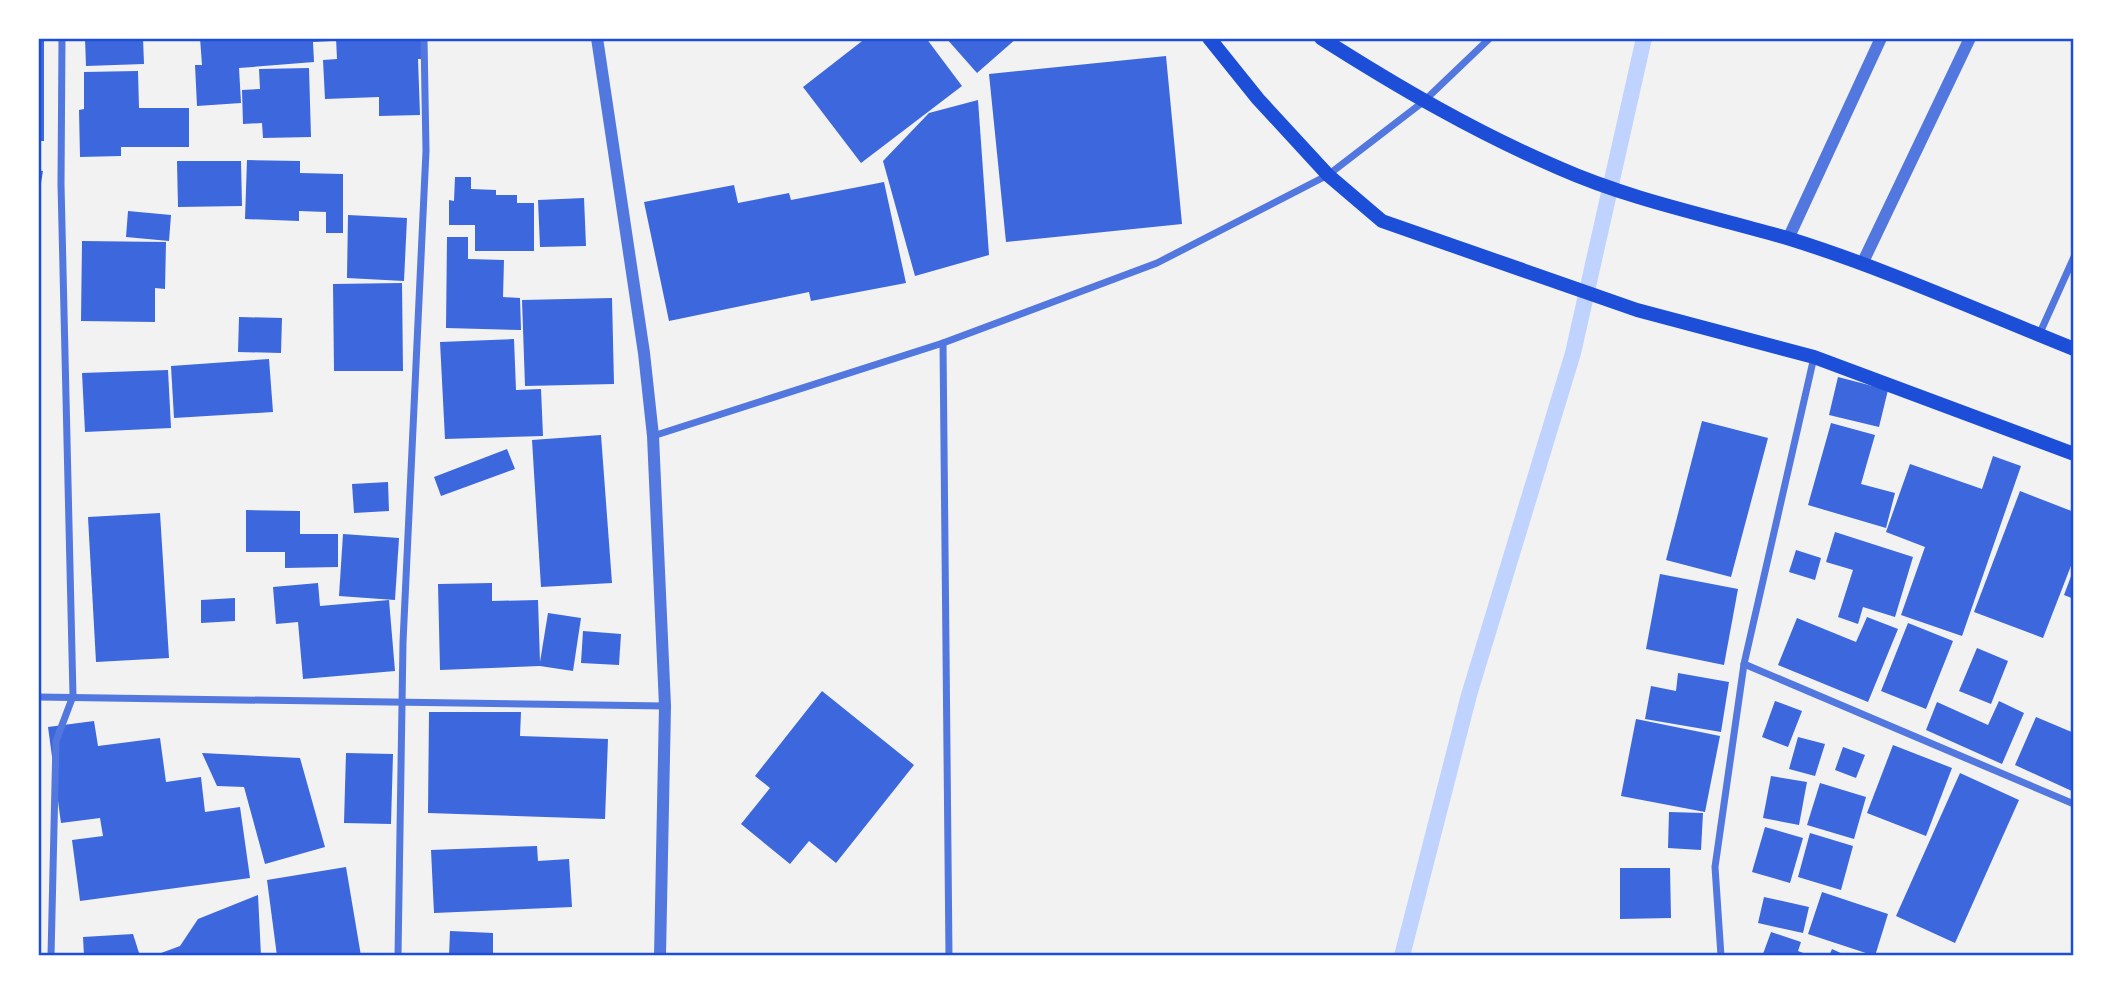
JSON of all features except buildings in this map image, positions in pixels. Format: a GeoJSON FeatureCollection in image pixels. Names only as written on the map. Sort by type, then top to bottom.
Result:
{"type":"FeatureCollection","features":[{"type":"Feature","properties":{"kind":"main road"},"geometry":{"type":"LineString","coordinates":[[1209,38],[1258,99],[1328,175],[1382,221],[1529,275],[1637,310],[1814,357],[2074,454]]}},
{"type":"Feature","properties":{"kind":"main road"},"geometry":{"type":"LineString","coordinates":[[1321,38],[1423,102],[1560,169],[1684,211],[1787,239],[1862,264],[2074,349]]}},
{"type":"Feature","properties":{"kind":"street"},"geometry":{"type":"LineString","coordinates":[[51,956],[55,741],[74,696],[61,184],[62,38]]}},
{"type":"Feature","properties":{"kind":"street"},"geometry":{"type":"LineString","coordinates":[[398,956],[402,702],[426,151],[424,38]]}},
{"type":"Feature","properties":{"kind":"street"},"geometry":{"type":"LineString","coordinates":[[597,38],[642,340],[653,436],[665,706],[660,956]]}},
{"type":"Feature","properties":{"kind":"street"},"geometry":{"type":"LineString","coordinates":[[653,436],[943,343],[1157,264],[1328,175],[1423,102],[1490,38]]}},
{"type":"Feature","properties":{"kind":"street"},"geometry":{"type":"LineString","coordinates":[[1787,239],[1881,38]]}},
{"type":"Feature","properties":{"kind":"street"},"geometry":{"type":"LineString","coordinates":[[1862,264],[1970,38]]}},
{"type":"Feature","properties":{"kind":"street"},"geometry":{"type":"LineString","coordinates":[[2039,335],[2074,257]]}},
{"type":"Feature","properties":{"kind":"street"},"geometry":{"type":"LineString","coordinates":[[943,343],[949,956]]}},
{"type":"Feature","properties":{"kind":"street"},"geometry":{"type":"LineString","coordinates":[[1721,956],[1715,867],[1744,664],[1814,357]]}},
{"type":"Feature","properties":{"kind":"street"},"geometry":{"type":"LineString","coordinates":[[1744,664],[2074,804]]}},
{"type":"Feature","properties":{"kind":"street"},"geometry":{"type":"LineString","coordinates":[[38,696],[665,706]]}},
{"type":"Feature","properties":{"kind":"waterway"},"geometry":{"type":"LineString","coordinates":[[1402,956],[1469,695],[1573,353],[1644,38]]}}]}
